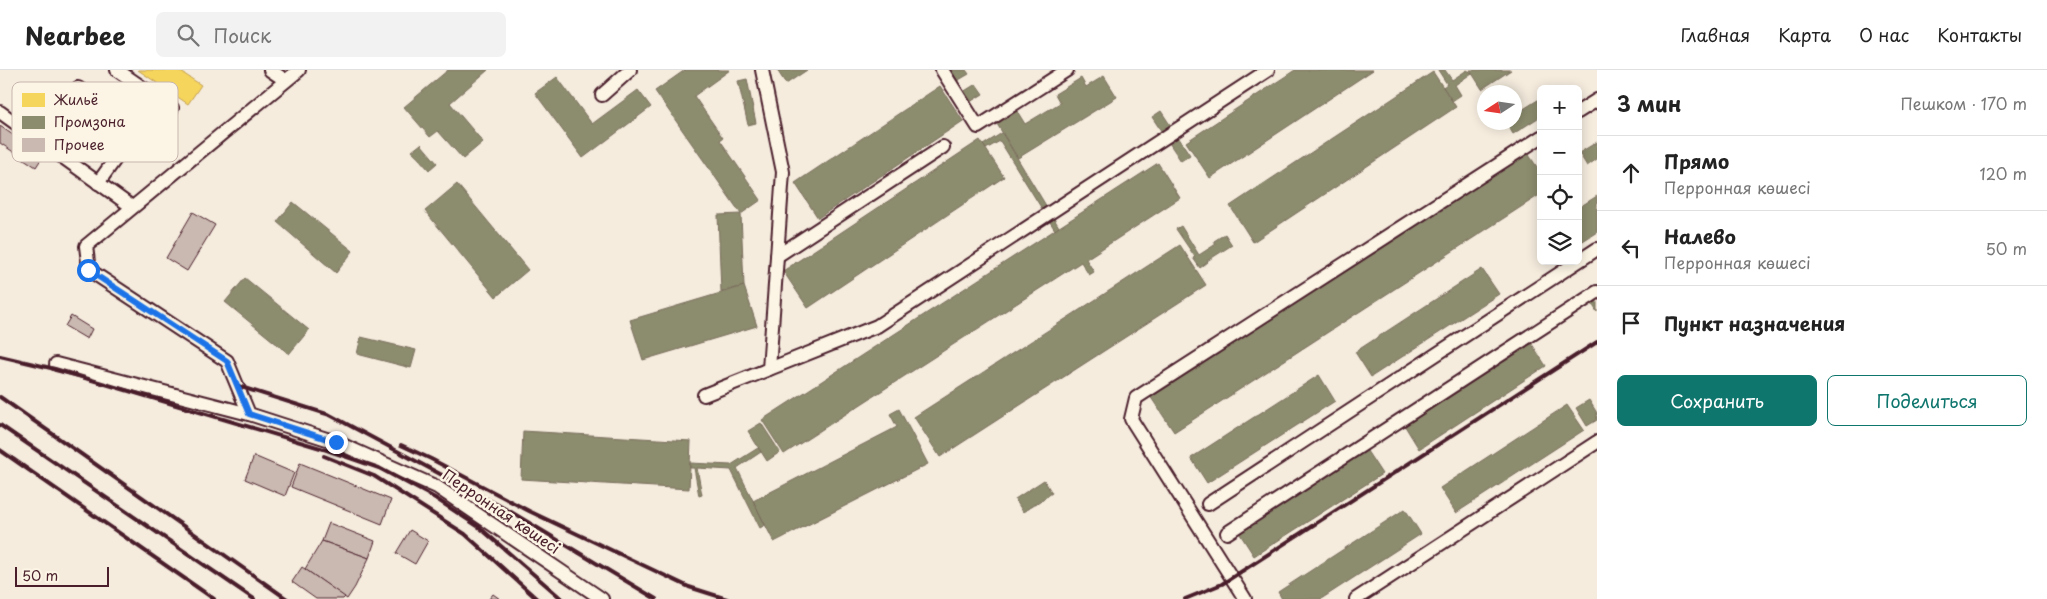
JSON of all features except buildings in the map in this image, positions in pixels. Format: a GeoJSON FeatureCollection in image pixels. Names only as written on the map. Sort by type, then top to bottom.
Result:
{"type":"FeatureCollection","features":[{"type":"Feature","properties":{"kind":"street"},"geometry":{"type":"LineString","coordinates":[[117,70],[134,82]]}},
{"type":"Feature","properties":{"kind":"street"},"geometry":{"type":"LineString","coordinates":[[270,70],[285,80]]}},
{"type":"Feature","properties":{"kind":"street"},"geometry":{"type":"LineString","coordinates":[[249,414],[227,361],[88,270],[86,246],[299,70]]}},
{"type":"Feature","properties":{"kind":"street"},"geometry":{"type":"LineString","coordinates":[[602,95],[630,70]]}},
{"type":"Feature","properties":{"kind":"street"},"geometry":{"type":"LineString","coordinates":[[762,70],[783,172],[769,368]]}},
{"type":"Feature","properties":{"kind":"street"},"geometry":{"type":"LineString","coordinates":[[942,70],[978,127],[1067,70]]}},
{"type":"Feature","properties":{"kind":"street"},"geometry":{"type":"LineString","coordinates":[[704,395],[877,326],[1268,70]]}},
{"type":"Feature","properties":{"kind":"street"},"geometry":{"type":"LineString","coordinates":[[1582,109],[1597,100]]}},
{"type":"Feature","properties":{"kind":"street"},"geometry":{"type":"LineString","coordinates":[[0,112],[12,121]]}},
{"type":"Feature","properties":{"kind":"street"},"geometry":{"type":"LineString","coordinates":[[1245,599],[1131,419],[1136,398],[1537,140]]}},
{"type":"Feature","properties":{"kind":"street"},"geometry":{"type":"LineString","coordinates":[[778,256],[943,146]]}},
{"type":"Feature","properties":{"kind":"street"},"geometry":{"type":"LineString","coordinates":[[69,162],[132,208]]}},
{"type":"Feature","properties":{"kind":"street"},"geometry":{"type":"LineString","coordinates":[[98,183],[113,162]]}},
{"type":"Feature","properties":{"kind":"street"},"geometry":{"type":"LineString","coordinates":[[1208,504],[1597,249]]}},
{"type":"Feature","properties":{"kind":"street"},"geometry":{"type":"LineString","coordinates":[[1226,533],[1597,292]]}},
{"type":"Feature","properties":{"kind":"street","name":"Перронная көшесі"},"geometry":{"type":"LineString","coordinates":[[56,364],[249,414],[336,442],[437,487],[602,599]]}},
{"type":"Feature","properties":{"kind":"street"},"geometry":{"type":"LineString","coordinates":[[1356,599],[1597,442]]}},
{"type":"Feature","properties":{"kind":"railway"},"geometry":{"type":"LineString","coordinates":[[1185,599],[1222,584],[1597,342]]}},
{"type":"Feature","properties":{"kind":"railway"},"geometry":{"type":"LineString","coordinates":[[0,356],[55,369],[327,450],[379,468],[435,498],[479,527],[562,599]]}},
{"type":"Feature","properties":{"kind":"railway"},"geometry":{"type":"LineString","coordinates":[[238,386],[330,415],[511,512],[656,599]]}},
{"type":"Feature","properties":{"kind":"railway"},"geometry":{"type":"LineString","coordinates":[[0,397],[287,599]]}},
{"type":"Feature","properties":{"kind":"railway"},"geometry":{"type":"LineString","coordinates":[[0,425],[254,599]]}},
{"type":"Feature","properties":{"kind":"railway"},"geometry":{"type":"LineString","coordinates":[[401,445],[529,511],[689,587],[727,599]]}},
{"type":"Feature","properties":{"kind":"railway"},"geometry":{"type":"LineString","coordinates":[[0,450],[214,599]]}},
{"type":"Feature","properties":{"kind":"railway"},"geometry":{"type":"LineString","coordinates":[[324,456],[374,476],[465,534],[537,599]]}},
{"type":"Feature","properties":{"kind":"route"},"geometry":{"type":"LineString","coordinates":[[88,270],[227,361],[249,414],[336,442]]}}]}
